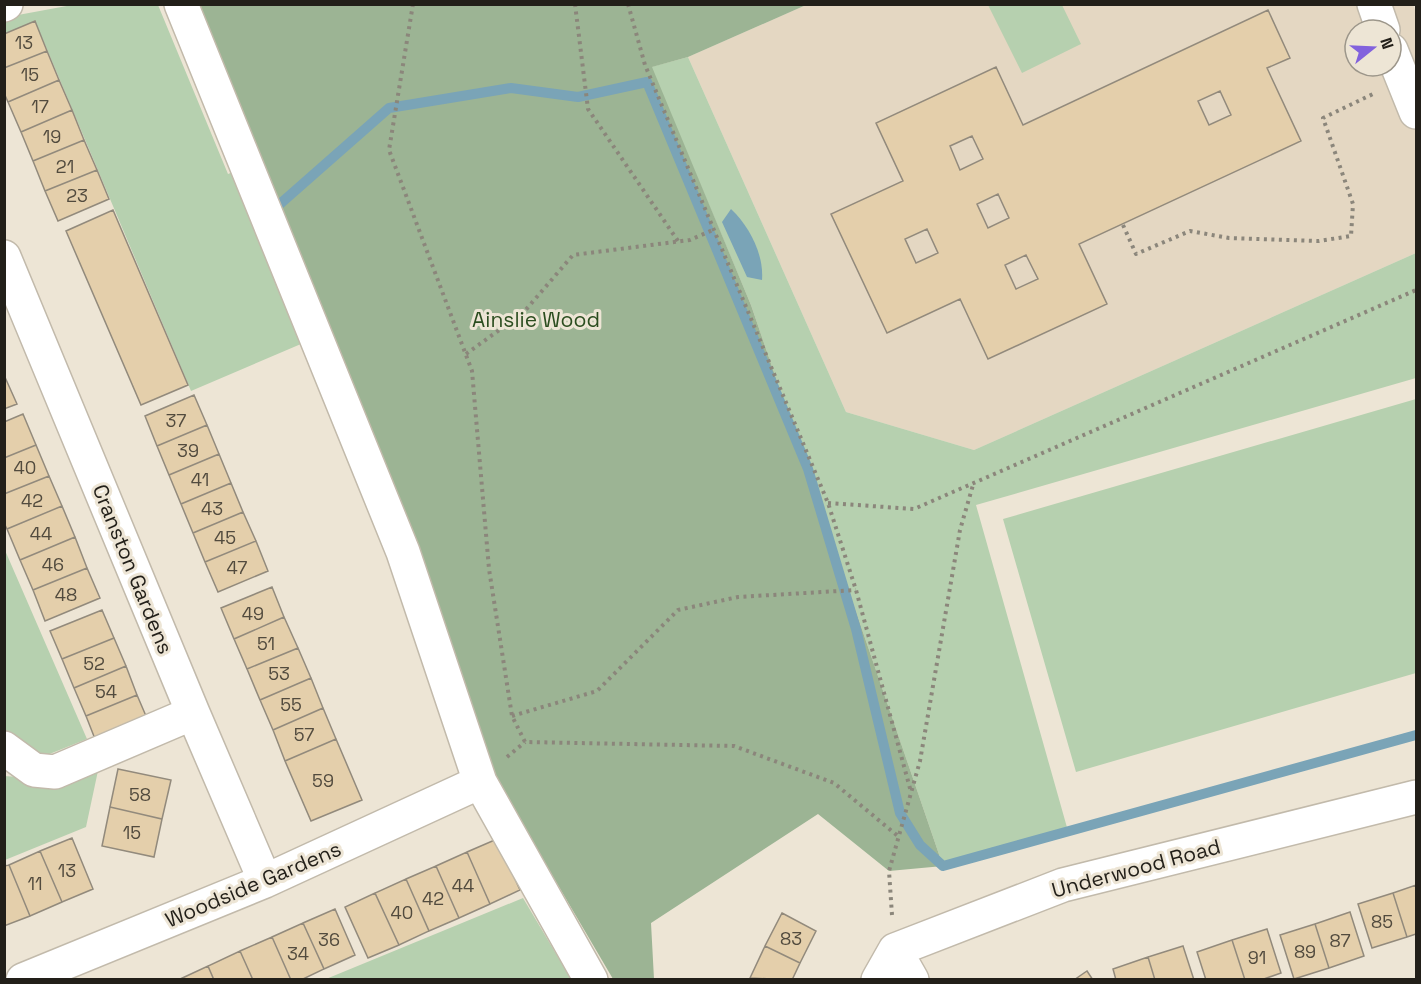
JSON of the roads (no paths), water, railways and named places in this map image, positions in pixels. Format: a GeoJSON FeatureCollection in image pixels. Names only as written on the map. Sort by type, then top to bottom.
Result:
{"type":"FeatureCollection","features":[{"type":"Feature","properties":{"kind":"street"},"geometry":{"type":"LineString","coordinates":[[181,4],[403,552],[480,782],[591,980]]}},
{"type":"Feature","properties":{"kind":"street"},"geometry":{"type":"LineString","coordinates":[[1403,78],[1416,112]]}},
{"type":"Feature","properties":{"kind":"street","name":"Cranston Gardens"},"geometry":{"type":"LineString","coordinates":[[4,257],[192,713],[265,881]]}},
{"type":"Feature","properties":{"kind":"street"},"geometry":{"type":"LineString","coordinates":[[4,748],[34,770],[55,772],[192,713]]}},
{"type":"Feature","properties":{"kind":"street","name":"Woodside Gardens"},"geometry":{"type":"LineString","coordinates":[[23,980],[265,881],[480,782]]}},
{"type":"Feature","properties":{"kind":"street","name":"Underwood Road"},"geometry":{"type":"LineString","coordinates":[[895,950],[1064,885],[1416,797]]}},
{"type":"Feature","properties":{"kind":"street"},"geometry":{"type":"LineString","coordinates":[[878,980],[895,950]]}},
{"type":"Feature","properties":{"kind":"street"},"geometry":{"type":"LineString","coordinates":[[895,950],[912,980]]}},
{"type":"Feature","properties":{"kind":"water"},"geometry":{"type":"Polygon","coordinates":[[[731,209],[750,233],[758,251],[762,280],[747,277],[722,222],[731,209]]]}},
{"type":"Feature","properties":{"kind":"waterway"},"geometry":{"type":"LineString","coordinates":[[272,211],[389,108],[511,88],[578,97],[647,82],[808,469],[856,629],[900,813],[920,845],[943,866],[1416,735]]}},
{"type":"Feature","properties":{"kind":"park label","name":"Ainslie Wood"},"geometry":{"type":"Point","coordinates":[536,319]}}]}
